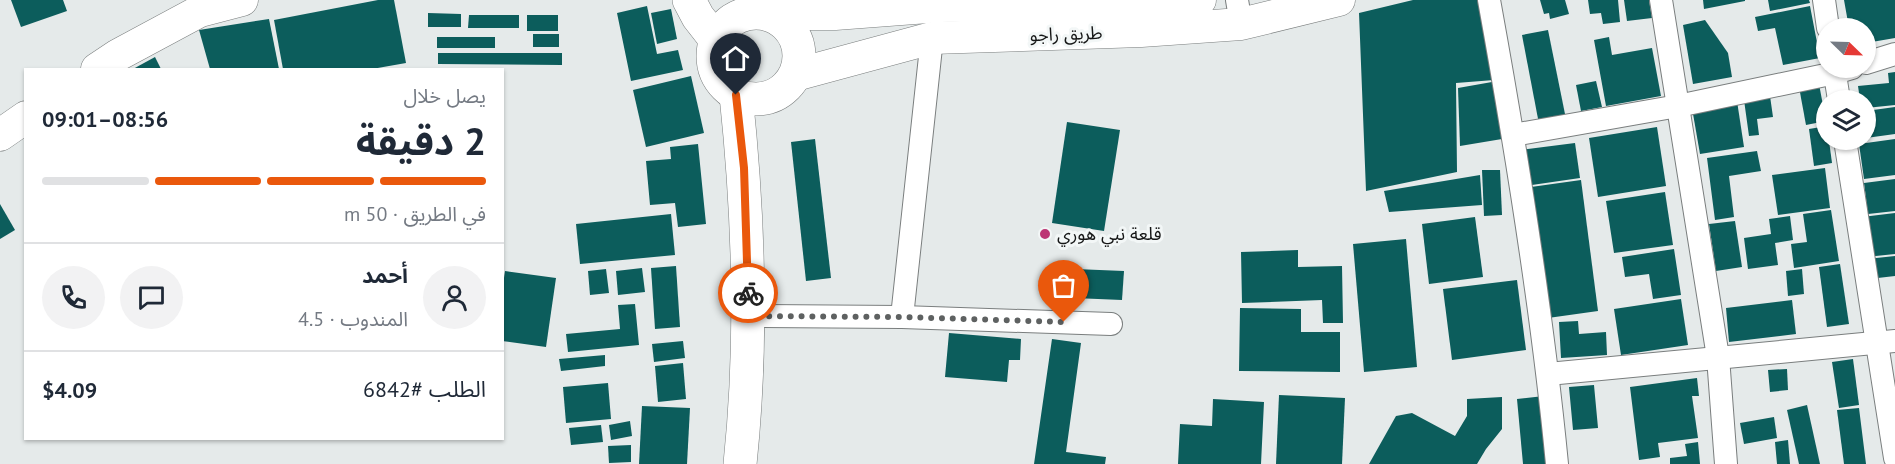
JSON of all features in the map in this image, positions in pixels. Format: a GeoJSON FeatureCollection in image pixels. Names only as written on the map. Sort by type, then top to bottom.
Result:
{"type":"FeatureCollection","features":[{"type":"Feature","properties":{"kind":"main road"},"geometry":{"type":"LineString","coordinates":[[98,68],[200,11],[242,0]]}},
{"type":"Feature","properties":{"kind":"main road"},"geometry":{"type":"LineString","coordinates":[[689,0],[698,17],[716,40]]}},
{"type":"Feature","properties":{"kind":"main road","name":"طريق راجو"},"geometry":{"type":"LineString","coordinates":[[766,14],[835,14],[942,3],[1200,0]]}},
{"type":"Feature","properties":{"kind":"main road","name":"طريق راجو"},"geometry":{"type":"LineString","coordinates":[[795,75],[932,38],[1141,31],[1239,12],[1339,0]]}},
{"type":"Feature","properties":{"kind":"main road"},"geometry":{"type":"LineString","coordinates":[[752,13],[766,14],[778,19],[795,37],[799,50],[799,62],[789,85],[780,92],[770,97],[747,99],[736,95],[721,81],[716,72],[713,50],[721,31],[738,17],[752,13]]}},
{"type":"Feature","properties":{"kind":"main road"},"geometry":{"type":"LineString","coordinates":[[736,95],[745,179],[749,316],[747,379],[740,464]]}},
{"type":"Feature","properties":{"kind":"main road"},"geometry":{"type":"LineString","coordinates":[[0,135],[24,118]]}},
{"type":"Feature","properties":{"kind":"street"},"geometry":{"type":"LineString","coordinates":[[1489,0],[1513,135],[1548,374],[1557,464]]}},
{"type":"Feature","properties":{"kind":"street"},"geometry":{"type":"LineString","coordinates":[[1661,0],[1718,357],[1726,464]]}},
{"type":"Feature","properties":{"kind":"street"},"geometry":{"type":"LineString","coordinates":[[1824,0],[1827,18]]}},
{"type":"Feature","properties":{"kind":"street"},"geometry":{"type":"LineString","coordinates":[[902,317],[932,38]]}},
{"type":"Feature","properties":{"kind":"street"},"geometry":{"type":"LineString","coordinates":[[1876,60],[1895,54]]}},
{"type":"Feature","properties":{"kind":"street"},"geometry":{"type":"LineString","coordinates":[[1513,135],[1678,106],[1816,74]]}},
{"type":"Feature","properties":{"kind":"street"},"geometry":{"type":"LineString","coordinates":[[1847,150],[1886,341],[1895,458]]}},
{"type":"Feature","properties":{"kind":"street"},"geometry":{"type":"LineString","coordinates":[[749,316],[902,317],[1111,324]]}},
{"type":"Feature","properties":{"kind":"street"},"geometry":{"type":"LineString","coordinates":[[1548,374],[1886,341]]}},
{"type":"Feature","properties":{"kind":"building"},"geometry":{"type":"Polygon","coordinates":[[[11,0],[63,0],[67,11],[21,27],[11,0]]]}},
{"type":"Feature","properties":{"kind":"building"},"geometry":{"type":"Polygon","coordinates":[[[378,0],[394,0],[406,63],[378,68],[283,68],[274,20],[378,0]]]}},
{"type":"Feature","properties":{"kind":"building"},"geometry":{"type":"Polygon","coordinates":[[[1413,0],[1480,0],[1494,80],[1456,83],[1457,172],[1366,191],[1359,13],[1413,0]]]}},
{"type":"Feature","properties":{"kind":"building"},"geometry":{"type":"Polygon","coordinates":[[[1540,0],[1565,0],[1569,14],[1550,19],[1549,13],[1544,14],[1540,0]]]}},
{"type":"Feature","properties":{"kind":"building"},"geometry":{"type":"Polygon","coordinates":[[[1588,0],[1618,0],[1620,22],[1603,24],[1601,13],[1590,14],[1588,0]]]}},
{"type":"Feature","properties":{"kind":"building"},"geometry":{"type":"Polygon","coordinates":[[[1624,0],[1649,0],[1652,18],[1627,21],[1624,0]]]}},
{"type":"Feature","properties":{"kind":"building"},"geometry":{"type":"Polygon","coordinates":[[[1703,0],[1745,0],[1745,1],[1704,9],[1703,0]]]}},
{"type":"Feature","properties":{"kind":"building"},"geometry":{"type":"Polygon","coordinates":[[[1768,0],[1809,0],[1810,3],[1770,11],[1768,0]]]}},
{"type":"Feature","properties":{"kind":"building"},"geometry":{"type":"Polygon","coordinates":[[[1844,0],[1895,0],[1895,38],[1876,41],[1876,18],[1847,18],[1844,0]]]}},
{"type":"Feature","properties":{"kind":"building"},"geometry":{"type":"Polygon","coordinates":[[[647,6],[657,54],[678,50],[683,70],[631,81],[617,13],[647,6]]]}},
{"type":"Feature","properties":{"kind":"building"},"geometry":{"type":"Polygon","coordinates":[[[1810,6],[1816,37],[1816,59],[1783,65],[1775,28],[1758,31],[1755,17],[1810,6]]]}},
{"type":"Feature","properties":{"kind":"building"},"geometry":{"type":"Polygon","coordinates":[[[671,9],[677,39],[657,44],[651,13],[671,9]]]}},
{"type":"Feature","properties":{"kind":"building"},"geometry":{"type":"Polygon","coordinates":[[[428,13],[461,14],[461,27],[428,27],[428,13]]]}},
{"type":"Feature","properties":{"kind":"building"},"geometry":{"type":"Polygon","coordinates":[[[469,15],[519,15],[519,28],[468,28],[469,15]]]}},
{"type":"Feature","properties":{"kind":"building"},"geometry":{"type":"Polygon","coordinates":[[[527,15],[558,15],[558,31],[527,31],[527,15]]]}},
{"type":"Feature","properties":{"kind":"building"},"geometry":{"type":"Polygon","coordinates":[[[269,19],[279,68],[210,68],[199,30],[269,19]]]}},
{"type":"Feature","properties":{"kind":"building"},"geometry":{"type":"Polygon","coordinates":[[[1705,20],[1728,53],[1732,77],[1693,84],[1683,25],[1705,20]]]}},
{"type":"Feature","properties":{"kind":"building"},"geometry":{"type":"Polygon","coordinates":[[[1548,30],[1566,119],[1539,124],[1522,35],[1548,30]]]}},
{"type":"Feature","properties":{"kind":"building"},"geometry":{"type":"Polygon","coordinates":[[[533,34],[559,34],[559,47],[533,47],[533,34]]]}},
{"type":"Feature","properties":{"kind":"building"},"geometry":{"type":"Polygon","coordinates":[[[437,37],[495,37],[495,48],[437,48],[437,37]]]}},
{"type":"Feature","properties":{"kind":"building"},"geometry":{"type":"Polygon","coordinates":[[[1609,37],[1612,55],[1652,48],[1661,96],[1606,106],[1594,40],[1609,37]]]}},
{"type":"Feature","properties":{"kind":"building"},"geometry":{"type":"Polygon","coordinates":[[[438,53],[562,53],[562,65],[438,64],[438,53]]]}},
{"type":"Feature","properties":{"kind":"building"},"geometry":{"type":"Polygon","coordinates":[[[155,57],[160,68],[135,68],[155,57]]]}},
{"type":"Feature","properties":{"kind":"building"},"geometry":{"type":"Polygon","coordinates":[[[1895,72],[1895,105],[1876,107],[1876,90],[1859,90],[1858,86],[1889,83],[1888,73],[1895,72]]]}},
{"type":"Feature","properties":{"kind":"building"},"geometry":{"type":"Polygon","coordinates":[[[691,76],[704,133],[646,147],[633,90],[691,76]]]}},
{"type":"Feature","properties":{"kind":"building"},"geometry":{"type":"Polygon","coordinates":[[[1596,81],[1602,107],[1581,111],[1576,85],[1596,81]]]}},
{"type":"Feature","properties":{"kind":"building"},"geometry":{"type":"Polygon","coordinates":[[[1492,82],[1502,139],[1460,146],[1458,88],[1492,82]]]}},
{"type":"Feature","properties":{"kind":"building"},"geometry":{"type":"Polygon","coordinates":[[[1819,84],[1820,90],[1816,90],[1816,123],[1806,125],[1799,87],[1819,84]]]}},
{"type":"Feature","properties":{"kind":"building"},"geometry":{"type":"Polygon","coordinates":[[[1770,96],[1773,117],[1757,119],[1759,135],[1749,136],[1744,100],[1770,96]]]}},
{"type":"Feature","properties":{"kind":"building"},"geometry":{"type":"Polygon","coordinates":[[[1737,101],[1744,147],[1700,154],[1692,108],[1737,101]]]}},
{"type":"Feature","properties":{"kind":"building"},"geometry":{"type":"Polygon","coordinates":[[[1895,107],[1895,134],[1876,137],[1876,110],[1895,107]]]}},
{"type":"Feature","properties":{"kind":"building"},"geometry":{"type":"Polygon","coordinates":[[[1067,122],[1120,130],[1104,231],[1052,223],[1067,122]]]}},
{"type":"Feature","properties":{"kind":"building"},"geometry":{"type":"Polygon","coordinates":[[[1657,127],[1666,186],[1598,197],[1589,138],[1657,127]]]}},
{"type":"Feature","properties":{"kind":"building"},"geometry":{"type":"Polygon","coordinates":[[[1816,128],[1816,150],[1830,150],[1832,163],[1814,166],[1809,129],[1816,128]]]}},
{"type":"Feature","properties":{"kind":"building"},"geometry":{"type":"Polygon","coordinates":[[[815,139],[831,278],[806,281],[791,142],[815,139]]]}},
{"type":"Feature","properties":{"kind":"building"},"geometry":{"type":"Polygon","coordinates":[[[1895,139],[1895,175],[1864,179],[1860,150],[1876,150],[1876,142],[1895,139]]]}},
{"type":"Feature","properties":{"kind":"building"},"geometry":{"type":"Polygon","coordinates":[[[1575,143],[1580,178],[1525,186],[1521,150],[1575,143]]]}},
{"type":"Feature","properties":{"kind":"building"},"geometry":{"type":"Polygon","coordinates":[[[698,144],[706,224],[678,227],[675,203],[650,205],[646,161],[671,159],[670,147],[698,144]]]}},
{"type":"Feature","properties":{"kind":"building"},"geometry":{"type":"Polygon","coordinates":[[[1757,151],[1761,171],[1729,176],[1734,217],[1715,220],[1707,158],[1757,151]]]}},
{"type":"Feature","properties":{"kind":"building"},"geometry":{"type":"Polygon","coordinates":[[[1825,168],[1830,208],[1778,215],[1772,175],[1825,168]]]}},
{"type":"Feature","properties":{"kind":"building"},"geometry":{"type":"Polygon","coordinates":[[[1482,170],[1500,170],[1502,215],[1484,216],[1482,170]]]}},
{"type":"Feature","properties":{"kind":"building"},"geometry":{"type":"Polygon","coordinates":[[[1480,175],[1482,205],[1389,212],[1384,191],[1480,175]]]}},
{"type":"Feature","properties":{"kind":"building"},"geometry":{"type":"Polygon","coordinates":[[[1895,179],[1895,211],[1868,214],[1864,183],[1895,179]]]}},
{"type":"Feature","properties":{"kind":"building"},"geometry":{"type":"Polygon","coordinates":[[[1581,180],[1598,311],[1548,318],[1531,187],[1581,180]]]}},
{"type":"Feature","properties":{"kind":"building"},"geometry":{"type":"Polygon","coordinates":[[[1665,192],[1673,245],[1614,253],[1606,201],[1665,192]]]}},
{"type":"Feature","properties":{"kind":"building"},"geometry":{"type":"Polygon","coordinates":[[[0,204],[15,230],[0,239],[0,204]]]}},
{"type":"Feature","properties":{"kind":"building"},"geometry":{"type":"Polygon","coordinates":[[[1831,210],[1839,261],[1794,268],[1791,244],[1807,242],[1803,214],[1831,210]]]}},
{"type":"Feature","properties":{"kind":"building"},"geometry":{"type":"Polygon","coordinates":[[[1895,213],[1895,254],[1866,257],[1862,217],[1895,213]]]}},
{"type":"Feature","properties":{"kind":"building"},"geometry":{"type":"Polygon","coordinates":[[[671,214],[675,255],[580,264],[576,224],[671,214]]]}},
{"type":"Feature","properties":{"kind":"building"},"geometry":{"type":"Polygon","coordinates":[[[1790,216],[1793,240],[1775,243],[1778,265],[1748,269],[1744,238],[1771,234],[1769,219],[1790,216]]]}},
{"type":"Feature","properties":{"kind":"building"},"geometry":{"type":"Polygon","coordinates":[[[1475,217],[1483,277],[1429,284],[1422,224],[1475,217]]]}},
{"type":"Feature","properties":{"kind":"building"},"geometry":{"type":"Polygon","coordinates":[[[1735,221],[1742,267],[1716,271],[1709,224],[1735,221]]]}},
{"type":"Feature","properties":{"kind":"building"},"geometry":{"type":"Polygon","coordinates":[[[1406,239],[1417,367],[1364,372],[1353,244],[1406,239]]]}},
{"type":"Feature","properties":{"kind":"building"},"geometry":{"type":"Polygon","coordinates":[[[1674,249],[1681,295],[1653,299],[1649,274],[1625,277],[1622,257],[1674,249]]]}},
{"type":"Feature","properties":{"kind":"building"},"geometry":{"type":"Polygon","coordinates":[[[1298,250],[1298,267],[1342,266],[1343,323],[1323,323],[1322,300],[1242,303],[1241,252],[1298,250]]]}},
{"type":"Feature","properties":{"kind":"building"},"geometry":{"type":"Polygon","coordinates":[[[1895,256],[1895,276],[1869,279],[1867,259],[1895,256]]]}},
{"type":"Feature","properties":{"kind":"building"},"geometry":{"type":"Polygon","coordinates":[[[1840,264],[1849,324],[1827,327],[1819,267],[1840,264]]]}},
{"type":"Feature","properties":{"kind":"building"},"geometry":{"type":"Polygon","coordinates":[[[676,266],[680,327],[655,329],[651,268],[676,266]]]}},
{"type":"Feature","properties":{"kind":"building"},"geometry":{"type":"Polygon","coordinates":[[[642,268],[645,292],[618,295],[616,271],[642,268]]]}},
{"type":"Feature","properties":{"kind":"building"},"geometry":{"type":"Polygon","coordinates":[[[606,269],[609,293],[590,295],[588,271],[606,269]]]}},
{"type":"Feature","properties":{"kind":"building"},"geometry":{"type":"Polygon","coordinates":[[[1075,269],[1124,271],[1122,300],[1074,298],[1075,269]]]}},
{"type":"Feature","properties":{"kind":"building"},"geometry":{"type":"Polygon","coordinates":[[[1802,269],[1804,294],[1788,296],[1786,271],[1802,269]]]}},
{"type":"Feature","properties":{"kind":"building"},"geometry":{"type":"Polygon","coordinates":[[[505,271],[556,278],[546,347],[504,341],[505,271]]]}},
{"type":"Feature","properties":{"kind":"building"},"geometry":{"type":"Polygon","coordinates":[[[1517,280],[1526,350],[1452,360],[1443,289],[1517,280]]]}},
{"type":"Feature","properties":{"kind":"building"},"geometry":{"type":"Polygon","coordinates":[[[1681,299],[1688,345],[1621,355],[1614,309],[1681,299]]]}},
{"type":"Feature","properties":{"kind":"building"},"geometry":{"type":"Polygon","coordinates":[[[1792,300],[1796,334],[1729,342],[1726,308],[1792,300]]]}},
{"type":"Feature","properties":{"kind":"building"},"geometry":{"type":"Polygon","coordinates":[[[635,304],[639,345],[568,352],[566,334],[620,329],[618,305],[635,304]]]}},
{"type":"Feature","properties":{"kind":"building"},"geometry":{"type":"Polygon","coordinates":[[[1240,308],[1301,309],[1301,332],[1340,332],[1340,372],[1239,371],[1240,308]]]}},
{"type":"Feature","properties":{"kind":"building"},"geometry":{"type":"Polygon","coordinates":[[[1578,321],[1579,334],[1606,332],[1607,355],[1561,358],[1559,322],[1578,321]]]}},
{"type":"Feature","properties":{"kind":"building"},"geometry":{"type":"Polygon","coordinates":[[[949,333],[1021,339],[1020,360],[1009,360],[1007,382],[945,377],[949,333]]]}},
{"type":"Feature","properties":{"kind":"building"},"geometry":{"type":"Polygon","coordinates":[[[1052,339],[1081,343],[1066,452],[1106,457],[1105,464],[1034,464],[1052,339]]]}},
{"type":"Feature","properties":{"kind":"building"},"geometry":{"type":"Polygon","coordinates":[[[683,341],[685,358],[654,362],[652,344],[683,341]]]}},
{"type":"Feature","properties":{"kind":"building"},"geometry":{"type":"Polygon","coordinates":[[[605,355],[605,366],[561,371],[559,359],[605,355]]]}},
{"type":"Feature","properties":{"kind":"building"},"geometry":{"type":"Polygon","coordinates":[[[1853,359],[1859,405],[1839,408],[1832,362],[1853,359]]]}},
{"type":"Feature","properties":{"kind":"building"},"geometry":{"type":"Polygon","coordinates":[[[683,363],[686,399],[658,402],[655,366],[683,363]]]}},
{"type":"Feature","properties":{"kind":"building"},"geometry":{"type":"Polygon","coordinates":[[[1787,369],[1788,390],[1770,392],[1768,370],[1787,369]]]}},
{"type":"Feature","properties":{"kind":"building"},"geometry":{"type":"Polygon","coordinates":[[[1697,378],[1699,396],[1692,396],[1698,438],[1658,443],[1660,457],[1639,460],[1630,387],[1697,378]]]}},
{"type":"Feature","properties":{"kind":"building"},"geometry":{"type":"Polygon","coordinates":[[[608,383],[611,419],[566,423],[563,387],[608,383]]]}},
{"type":"Feature","properties":{"kind":"building"},"geometry":{"type":"Polygon","coordinates":[[[1594,385],[1598,428],[1573,430],[1569,387],[1594,385]]]}},
{"type":"Feature","properties":{"kind":"building"},"geometry":{"type":"Polygon","coordinates":[[[1279,395],[1345,398],[1342,464],[1276,464],[1279,395]]]}},
{"type":"Feature","properties":{"kind":"building"},"geometry":{"type":"Polygon","coordinates":[[[1544,396],[1551,464],[1523,464],[1517,399],[1544,396]]]}},
{"type":"Feature","properties":{"kind":"building"},"geometry":{"type":"Polygon","coordinates":[[[1502,397],[1502,429],[1477,464],[1369,464],[1396,416],[1412,413],[1455,436],[1467,416],[1467,399],[1502,397]]]}},
{"type":"Feature","properties":{"kind":"building"},"geometry":{"type":"Polygon","coordinates":[[[1213,399],[1264,402],[1261,464],[1178,464],[1180,424],[1212,426],[1213,399]]]}},
{"type":"Feature","properties":{"kind":"building"},"geometry":{"type":"Polygon","coordinates":[[[1807,405],[1820,464],[1799,464],[1787,410],[1807,405]]]}},
{"type":"Feature","properties":{"kind":"building"},"geometry":{"type":"Polygon","coordinates":[[[642,406],[690,408],[687,464],[639,464],[642,406]]]}},
{"type":"Feature","properties":{"kind":"building"},"geometry":{"type":"Polygon","coordinates":[[[1859,408],[1866,464],[1844,464],[1837,410],[1859,408]]]}},
{"type":"Feature","properties":{"kind":"building"},"geometry":{"type":"Polygon","coordinates":[[[1774,417],[1777,438],[1744,444],[1740,423],[1774,417]]]}},
{"type":"Feature","properties":{"kind":"building"},"geometry":{"type":"Polygon","coordinates":[[[630,421],[632,436],[611,440],[609,425],[630,421]]]}},
{"type":"Feature","properties":{"kind":"building"},"geometry":{"type":"Polygon","coordinates":[[[601,425],[603,442],[571,445],[569,428],[601,425]]]}},
{"type":"Feature","properties":{"kind":"building"},"geometry":{"type":"Polygon","coordinates":[[[1788,440],[1790,464],[1777,464],[1775,442],[1788,440]]]}},
{"type":"Feature","properties":{"kind":"building"},"geometry":{"type":"Polygon","coordinates":[[[1698,442],[1700,464],[1670,464],[1670,458],[1687,456],[1685,444],[1698,442]]]}},
{"type":"Feature","properties":{"kind":"building"},"geometry":{"type":"Polygon","coordinates":[[[631,445],[631,462],[609,463],[608,446],[631,445]]]}},
{"type":"Feature","properties":{"kind":"way so far"},"geometry":{"type":"LineString","coordinates":[[748,293],[749,316],[902,317],[1064,322]]}},
{"type":"Feature","properties":{"kind":"place","name":"قلعة نبي هوري"},"geometry":{"type":"Point","coordinates":[1045,234]}},
{"type":"Feature","properties":{"kind":"route"},"geometry":{"type":"LineString","coordinates":[[736,95],[744,168],[748,293]]}}]}
